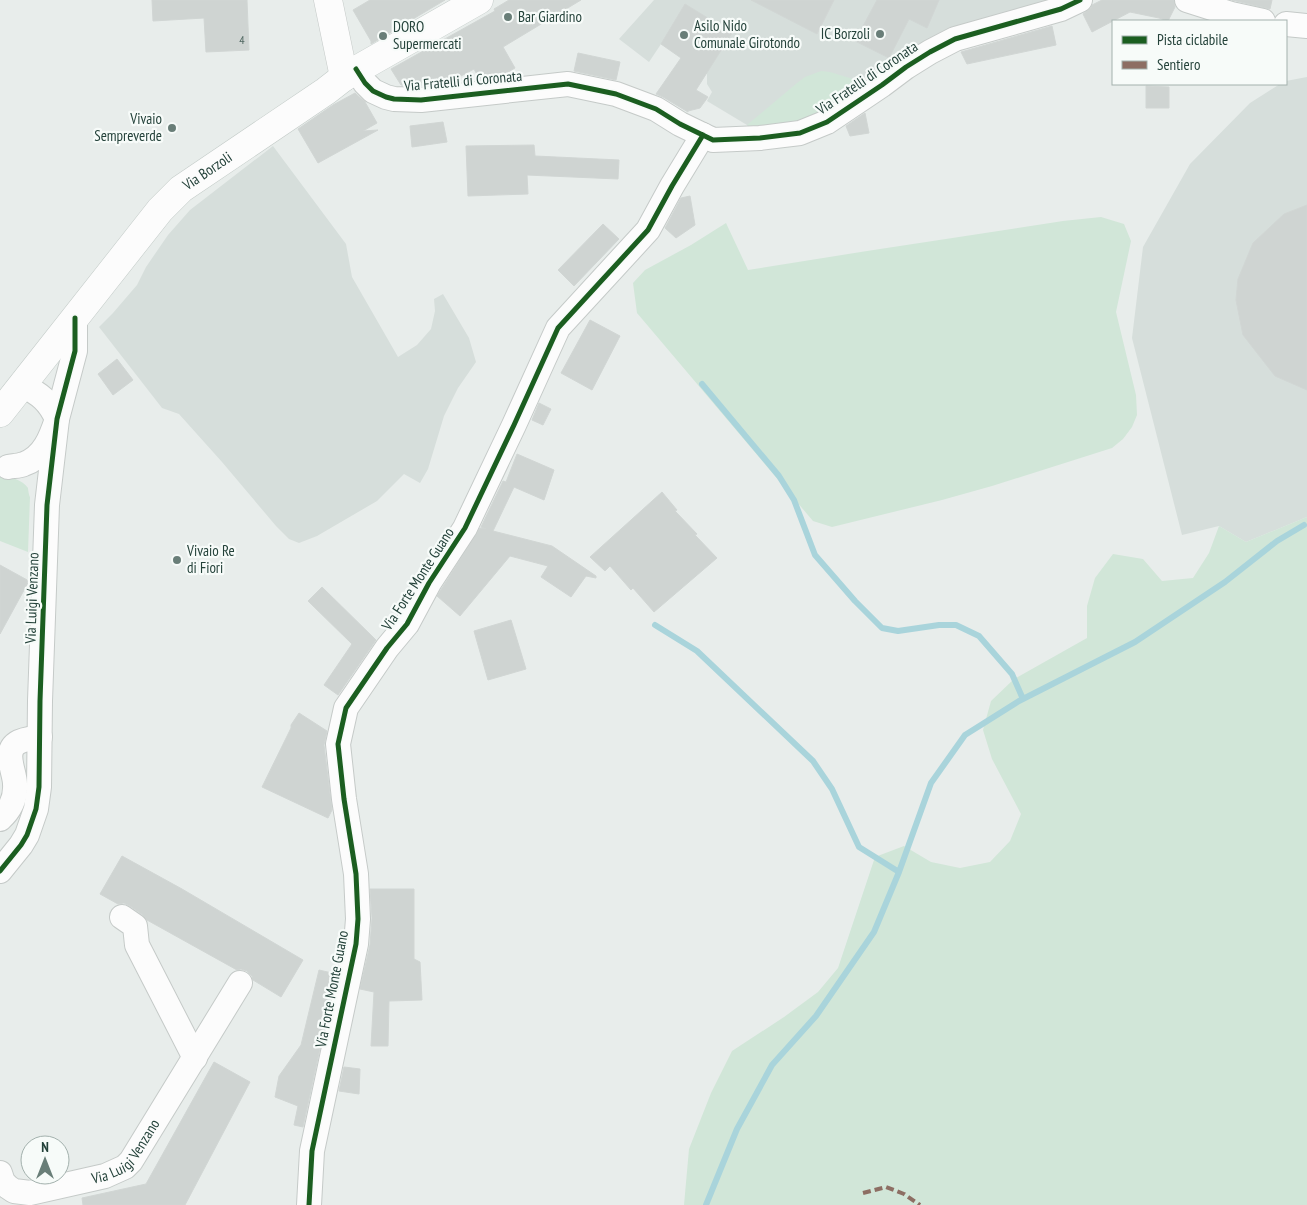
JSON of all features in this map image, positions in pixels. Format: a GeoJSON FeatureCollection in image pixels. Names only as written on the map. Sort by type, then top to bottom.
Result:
{"type":"FeatureCollection","features":[{"type":"Feature","properties":{"kind":"main road"},"geometry":{"type":"LineString","coordinates":[[328,0],[350,73]]}},
{"type":"Feature","properties":{"kind":"main road","name":"Via Borzoli"},"geometry":{"type":"LineString","coordinates":[[0,413],[160,210],[181,189],[350,73],[466,3]]}},
{"type":"Feature","properties":{"kind":"street","name":"Via Fratelli di Coronata"},"geometry":{"type":"LineString","coordinates":[[350,73],[373,91],[386,97],[403,100],[421,100],[568,84],[616,94],[656,109],[680,124],[713,140],[760,138],[800,133],[827,122],[906,67],[955,39],[1061,9],[1080,0]]}},
{"type":"Feature","properties":{"kind":"street"},"geometry":{"type":"LineString","coordinates":[[1187,0],[1230,14],[1258,20]]}},
{"type":"Feature","properties":{"kind":"street"},"geometry":{"type":"LineString","coordinates":[[1287,24],[1307,26]]}},
{"type":"Feature","properties":{"kind":"street","name":"Via Forte Monte Guano"},"geometry":{"type":"LineString","coordinates":[[309,1205],[312,1151],[356,944],[358,919],[356,874],[344,799],[338,744],[346,708],[387,648],[407,624],[429,583],[465,528],[558,328],[648,230],[703,135]]}},
{"type":"Feature","properties":{"kind":"street","name":"Via Luigi Venzano"},"geometry":{"type":"LineString","coordinates":[[0,871],[24,840],[36,809],[39,787],[47,506],[57,419],[75,351],[75,318]]}},
{"type":"Feature","properties":{"kind":"street"},"geometry":{"type":"LineString","coordinates":[[4,465],[23,464],[36,457],[52,436],[57,419],[51,406],[39,394],[22,385]]}},
{"type":"Feature","properties":{"kind":"street"},"geometry":{"type":"LineString","coordinates":[[4,465],[22,476],[36,488],[47,506]]}},
{"type":"Feature","properties":{"kind":"street"},"geometry":{"type":"LineString","coordinates":[[0,819],[10,807],[16,782],[11,761],[12,749],[17,743],[40,737]]}},
{"type":"Feature","properties":{"kind":"street"},"geometry":{"type":"LineString","coordinates":[[122,917],[135,926],[137,945],[195,1058]]}},
{"type":"Feature","properties":{"kind":"street","name":"Via Luigi Venzano"},"geometry":{"type":"LineString","coordinates":[[0,1173],[3,1182],[14,1191],[30,1193],[105,1176],[125,1167],[131,1161],[240,983]]}},
{"type":"Feature","properties":{"kind":"shaded area"},"geometry":{"type":"Polygon","coordinates":[[[654,0],[1080,0],[987,29],[760,138],[747,125],[707,101],[712,92],[707,84],[707,74],[661,44],[649,62],[619,39],[654,0]]]}},
{"type":"Feature","properties":{"kind":"shaded area"},"geometry":{"type":"Polygon","coordinates":[[[1307,77],[1307,517],[1246,542],[1219,526],[1182,535],[1132,338],[1143,247],[1190,164],[1250,103],[1278,85],[1287,85],[1287,81],[1307,77]]]}},
{"type":"Feature","properties":{"kind":"shaded area"},"geometry":{"type":"Polygon","coordinates":[[[273,146],[346,244],[352,277],[398,357],[417,345],[431,329],[435,311],[434,299],[443,294],[469,338],[476,362],[458,388],[444,416],[428,469],[420,483],[404,474],[377,501],[317,536],[299,543],[289,539],[276,526],[179,414],[162,408],[99,327],[137,285],[146,267],[168,235],[190,210],[273,146]]]}},
{"type":"Feature","properties":{"kind":"green space"},"geometry":{"type":"Polygon","coordinates":[[[821,71],[873,85],[877,88],[760,138],[747,125],[805,77],[821,71]]]}},
{"type":"Feature","properties":{"kind":"green space"},"geometry":{"type":"Polygon","coordinates":[[[1101,217],[1124,224],[1131,241],[1116,312],[1136,395],[1137,415],[1132,427],[1123,439],[1112,448],[992,486],[832,527],[813,521],[637,313],[633,283],[645,270],[726,223],[748,270],[1063,221],[1101,217]]]}},
{"type":"Feature","properties":{"kind":"green space"},"geometry":{"type":"Polygon","coordinates":[[[0,475],[11,477],[28,488],[30,497],[28,552],[0,541],[0,475]]]}},
{"type":"Feature","properties":{"kind":"green space"},"geometry":{"type":"Polygon","coordinates":[[[1307,517],[1307,1205],[684,1205],[689,1149],[711,1093],[732,1051],[818,992],[838,968],[875,857],[904,846],[931,862],[960,868],[990,862],[1010,841],[1021,814],[992,759],[983,730],[991,701],[1014,679],[1087,638],[1087,606],[1095,578],[1113,554],[1143,559],[1162,581],[1193,578],[1209,553],[1219,526],[1246,542],[1307,517]]]}},
{"type":"Feature","properties":{"kind":"building"},"geometry":{"type":"Polygon","coordinates":[[[152,0],[247,0],[249,50],[206,52],[204,18],[153,21],[152,0]]]}},
{"type":"Feature","properties":{"kind":"building"},"geometry":{"type":"Polygon","coordinates":[[[370,0],[445,0],[371,44],[353,10],[370,0]]]}},
{"type":"Feature","properties":{"kind":"building"},"geometry":{"type":"Polygon","coordinates":[[[509,0],[581,0],[503,47],[515,68],[498,78],[480,80],[474,69],[448,83],[421,86],[401,85],[391,69],[495,11],[494,9],[509,0]]]}},
{"type":"Feature","properties":{"kind":"building","name":"IC Borzoli"},"geometry":{"type":"Polygon","coordinates":[[[751,0],[834,0],[817,34],[751,0]]]}},
{"type":"Feature","properties":{"kind":"building","name":"IC Borzoli"},"geometry":{"type":"Polygon","coordinates":[[[877,0],[939,0],[927,28],[909,19],[889,58],[855,41],[877,0]]]}},
{"type":"Feature","properties":{"kind":"building"},"geometry":{"type":"Polygon","coordinates":[[[1102,0],[1174,0],[1175,7],[1168,20],[1130,12],[1092,32],[1083,14],[1092,5],[1102,0]]]}},
{"type":"Feature","properties":{"kind":"building"},"geometry":{"type":"Polygon","coordinates":[[[1232,0],[1272,0],[1270,9],[1232,0]]]}},
{"type":"Feature","properties":{"kind":"building"},"geometry":{"type":"Polygon","coordinates":[[[685,4],[732,33],[696,90],[708,97],[700,108],[688,112],[656,94],[681,58],[661,44],[685,4]]]}},
{"type":"Feature","properties":{"kind":"building"},"geometry":{"type":"Polygon","coordinates":[[[1052,26],[1056,45],[967,64],[961,52],[1052,26]]]}},
{"type":"Feature","properties":{"kind":"building"},"geometry":{"type":"Polygon","coordinates":[[[578,53],[620,62],[616,80],[574,71],[578,53]]]}},
{"type":"Feature","properties":{"kind":"building"},"geometry":{"type":"Polygon","coordinates":[[[1146,86],[1169,87],[1169,108],[1146,108],[1146,86]]]}},
{"type":"Feature","properties":{"kind":"building"},"geometry":{"type":"Polygon","coordinates":[[[355,93],[365,102],[377,123],[363,131],[378,130],[318,163],[298,129],[333,105],[355,93]]]}},
{"type":"Feature","properties":{"kind":"building"},"geometry":{"type":"Polygon","coordinates":[[[865,113],[869,133],[850,136],[846,126],[865,113]]]}},
{"type":"Feature","properties":{"kind":"building"},"geometry":{"type":"Polygon","coordinates":[[[443,122],[447,142],[412,147],[410,126],[443,122]]]}},
{"type":"Feature","properties":{"kind":"building"},"geometry":{"type":"Polygon","coordinates":[[[534,145],[535,156],[619,160],[618,179],[527,175],[528,194],[468,196],[466,146],[534,145]]]}},
{"type":"Feature","properties":{"kind":"building"},"geometry":{"type":"Polygon","coordinates":[[[690,196],[695,225],[676,238],[665,228],[681,198],[690,196]]]}},
{"type":"Feature","properties":{"kind":"building"},"geometry":{"type":"Polygon","coordinates":[[[1307,205],[1307,390],[1275,376],[1243,335],[1236,300],[1238,279],[1253,243],[1284,214],[1307,205]]]}},
{"type":"Feature","properties":{"kind":"building"},"geometry":{"type":"Polygon","coordinates":[[[603,224],[619,239],[574,286],[558,270],[603,224]]]}},
{"type":"Feature","properties":{"kind":"building"},"geometry":{"type":"Polygon","coordinates":[[[590,320],[620,336],[592,390],[561,373],[590,320]]]}},
{"type":"Feature","properties":{"kind":"building"},"geometry":{"type":"Polygon","coordinates":[[[117,359],[133,380],[113,395],[98,374],[117,359]]]}},
{"type":"Feature","properties":{"kind":"building"},"geometry":{"type":"Polygon","coordinates":[[[539,403],[551,409],[543,425],[532,420],[539,403]]]}},
{"type":"Feature","properties":{"kind":"building"},"geometry":{"type":"Polygon","coordinates":[[[517,454],[554,470],[544,500],[514,487],[493,531],[552,546],[596,576],[596,578],[586,576],[571,597],[541,577],[548,566],[510,556],[460,616],[437,596],[480,528],[486,529],[481,527],[503,481],[506,482],[517,454]]]}},
{"type":"Feature","properties":{"kind":"building"},"geometry":{"type":"Polygon","coordinates":[[[662,492],[677,510],[675,511],[697,534],[695,535],[717,558],[654,612],[610,566],[605,571],[590,557],[662,492]]]}},
{"type":"Feature","properties":{"kind":"building"},"geometry":{"type":"Polygon","coordinates":[[[0,565],[29,581],[0,634],[0,565]]]}},
{"type":"Feature","properties":{"kind":"building"},"geometry":{"type":"Polygon","coordinates":[[[322,587],[376,640],[338,695],[324,685],[352,644],[308,601],[322,587]]]}},
{"type":"Feature","properties":{"kind":"building"},"geometry":{"type":"Polygon","coordinates":[[[511,620],[526,669],[488,680],[474,631],[511,620]]]}},
{"type":"Feature","properties":{"kind":"building"},"geometry":{"type":"Polygon","coordinates":[[[299,713],[327,731],[324,745],[332,810],[328,818],[262,787],[291,725],[299,713]]]}},
{"type":"Feature","properties":{"kind":"building"},"geometry":{"type":"Polygon","coordinates":[[[122,856],[303,960],[281,997],[253,980],[247,971],[237,970],[147,920],[130,906],[124,903],[118,904],[100,894],[122,856]]]}},
{"type":"Feature","properties":{"kind":"building"},"geometry":{"type":"Polygon","coordinates":[[[370,889],[414,889],[414,959],[420,962],[422,1000],[389,1001],[388,1046],[371,1046],[374,992],[360,989],[370,945],[372,918],[370,889]]]}},
{"type":"Feature","properties":{"kind":"building"},"geometry":{"type":"Polygon","coordinates":[[[319,970],[336,974],[303,1127],[294,1125],[298,1106],[275,1097],[279,1076],[301,1045],[319,970]]]}},
{"type":"Feature","properties":{"kind":"building"},"geometry":{"type":"Polygon","coordinates":[[[214,1062],[250,1082],[185,1205],[83,1205],[82,1198],[146,1184],[214,1062]]]}},
{"type":"Feature","properties":{"kind":"building"},"geometry":{"type":"Polygon","coordinates":[[[344,1067],[360,1069],[359,1094],[339,1091],[344,1067]]]}},
{"type":"Feature","properties":{"kind":"waterway"},"geometry":{"type":"LineString","coordinates":[[702,384],[779,476],[794,500],[815,555],[855,601],[882,628],[898,631],[939,625],[956,625],[979,636],[1012,674],[1023,699]]}},
{"type":"Feature","properties":{"kind":"waterway"},"geometry":{"type":"LineString","coordinates":[[706,1205],[737,1129],[772,1065],[816,1016],[874,932],[899,872],[931,783],[965,735],[1019,701],[1135,642],[1225,582],[1277,541],[1304,525]]}},
{"type":"Feature","properties":{"kind":"waterway"},"geometry":{"type":"LineString","coordinates":[[655,625],[697,651],[813,761],[832,789],[859,847],[899,872]]}},
{"type":"Feature","properties":{"kind":"marked path"},"geometry":{"type":"LineString","coordinates":[[863,1193],[886,1187],[904,1194],[920,1205]]}},
{"type":"Feature","properties":{"kind":"cycle path"},"geometry":{"type":"LineString","coordinates":[[356,69],[373,91],[394,99],[421,100],[568,84],[616,94],[656,109],[680,124],[713,140],[760,138],[800,133],[827,122],[906,67],[955,39],[1061,9],[1080,0]]}},
{"type":"Feature","properties":{"kind":"cycle path"},"geometry":{"type":"LineString","coordinates":[[309,1205],[312,1151],[356,944],[358,919],[356,874],[344,799],[338,744],[346,708],[387,648],[407,624],[429,583],[465,528],[558,328],[648,230],[703,135]]}},
{"type":"Feature","properties":{"kind":"cycle path"},"geometry":{"type":"LineString","coordinates":[[0,871],[27,835],[36,809],[39,787],[47,505],[57,419],[75,351],[75,318]]}},
{"type":"Feature","properties":{"kind":"place","name":"Bar Giardino"},"geometry":{"type":"Point","coordinates":[508,17]}},
{"type":"Feature","properties":{"kind":"place","name":"IC Borzoli"},"geometry":{"type":"Point","coordinates":[880,34]}},
{"type":"Feature","properties":{"kind":"place","name":"Asilo Nido Comunale Girotondo"},"geometry":{"type":"Point","coordinates":[684,35]}},
{"type":"Feature","properties":{"kind":"place","name":"DORO Supermercati"},"geometry":{"type":"Point","coordinates":[383,36]}},
{"type":"Feature","properties":{"kind":"place","name":"Vivaio Sempreverde"},"geometry":{"type":"Point","coordinates":[172,128]}},
{"type":"Feature","properties":{"kind":"place","name":"Vivaio Re di Fiori"},"geometry":{"type":"Point","coordinates":[177,560]}}]}
